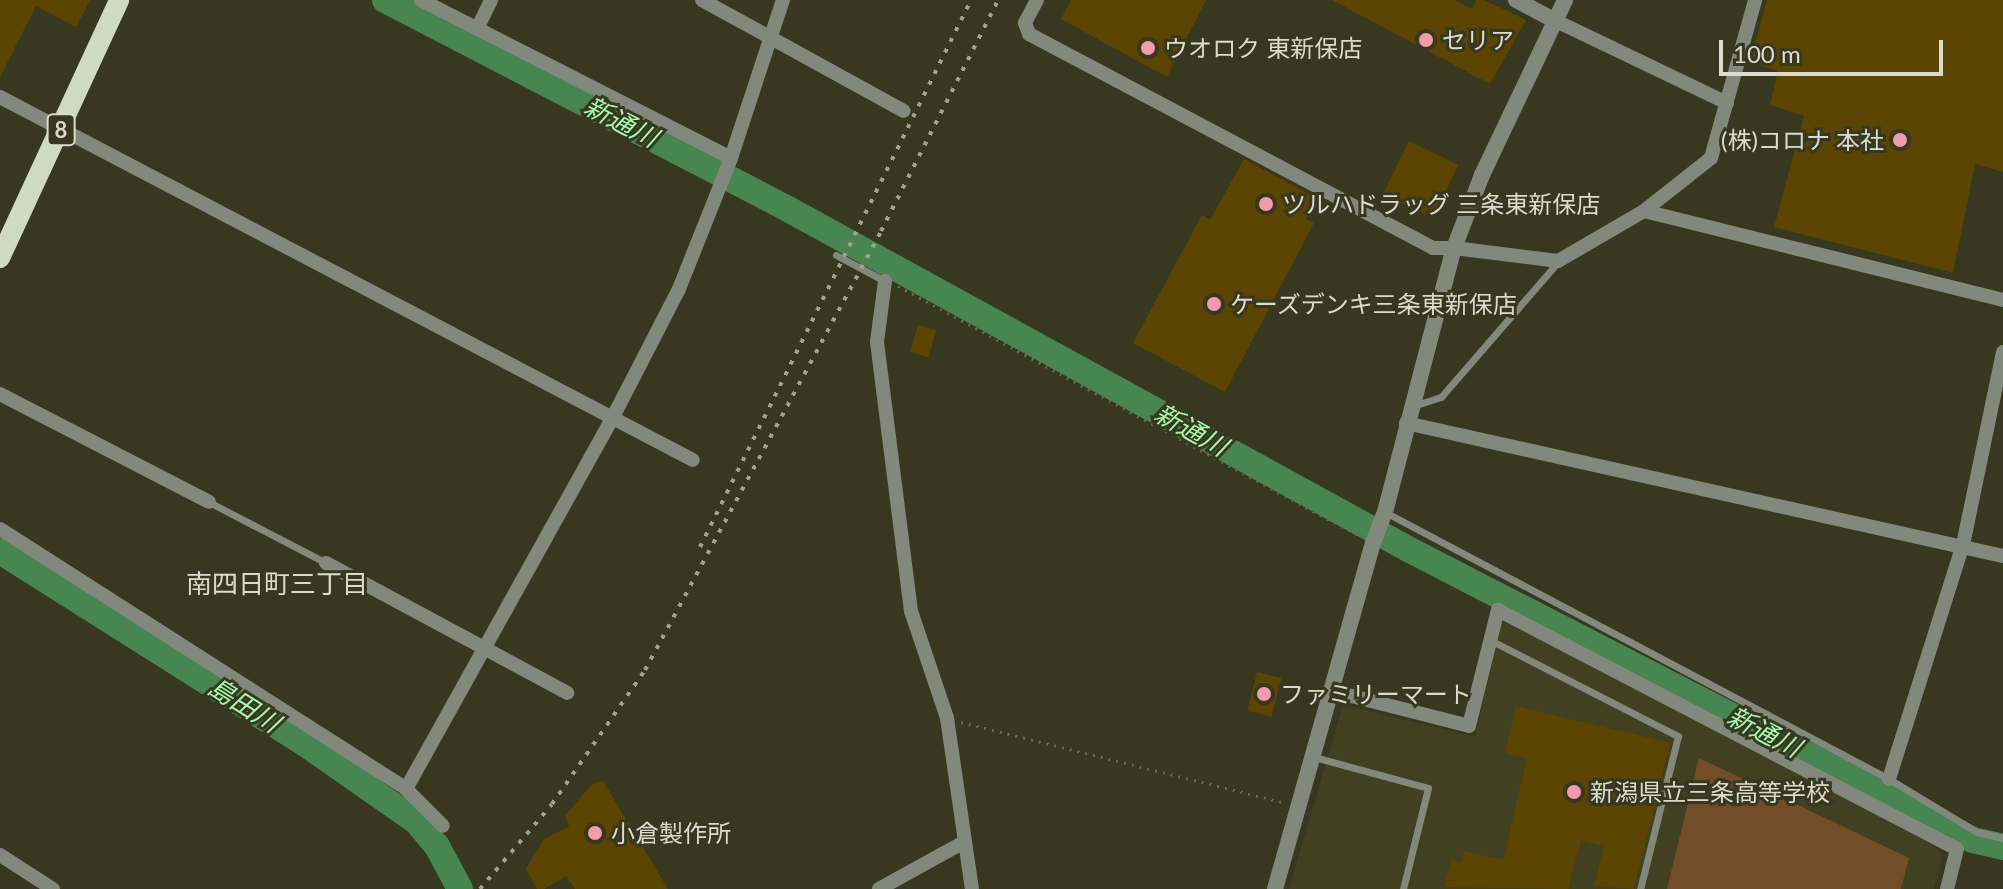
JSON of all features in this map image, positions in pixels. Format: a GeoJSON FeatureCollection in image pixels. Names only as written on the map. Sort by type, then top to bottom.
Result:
{"type":"FeatureCollection","features":[{"type":"Feature","properties":{"kind":"main road","name":"8"},"geometry":{"type":"LineString","coordinates":[[0,258],[119,0]]}},
{"type":"Feature","properties":{"kind":"street"},"geometry":{"type":"LineString","coordinates":[[421,0],[731,158]]}},
{"type":"Feature","properties":{"kind":"street"},"geometry":{"type":"LineString","coordinates":[[477,29],[491,0]]}},
{"type":"Feature","properties":{"kind":"street"},"geometry":{"type":"LineString","coordinates":[[702,0],[904,111]]}},
{"type":"Feature","properties":{"kind":"street"},"geometry":{"type":"LineString","coordinates":[[406,789],[613,417],[679,289],[731,158],[783,0]]}},
{"type":"Feature","properties":{"kind":"street"},"geometry":{"type":"LineString","coordinates":[[1037,0],[1025,23],[1029,34],[1433,248],[1558,261],[1644,211],[1711,158],[1755,0]]}},
{"type":"Feature","properties":{"kind":"street"},"geometry":{"type":"LineString","coordinates":[[1516,0],[1727,103]]}},
{"type":"Feature","properties":{"kind":"street"},"geometry":{"type":"LineString","coordinates":[[1275,889],[1383,517],[1454,248],[1482,175],[1565,0]]}},
{"type":"Feature","properties":{"kind":"street"},"geometry":{"type":"LineString","coordinates":[[0,97],[693,460]]}},
{"type":"Feature","properties":{"kind":"street"},"geometry":{"type":"LineString","coordinates":[[1644,211],[2003,300]]}},
{"type":"Feature","properties":{"kind":"street"},"geometry":{"type":"LineString","coordinates":[[885,281],[877,342],[911,611],[947,718],[972,889]]}},
{"type":"Feature","properties":{"kind":"street"},"geometry":{"type":"LineString","coordinates":[[1889,779],[1963,545],[2003,352]]}},
{"type":"Feature","properties":{"kind":"street"},"geometry":{"type":"LineString","coordinates":[[0,394],[209,502]]}},
{"type":"Feature","properties":{"kind":"street"},"geometry":{"type":"LineString","coordinates":[[1406,423],[2003,556]]}},
{"type":"Feature","properties":{"kind":"street"},"geometry":{"type":"LineString","coordinates":[[0,529],[406,789],[443,826]]}},
{"type":"Feature","properties":{"kind":"street"},"geometry":{"type":"LineString","coordinates":[[326,563],[567,693]]}},
{"type":"Feature","properties":{"kind":"street"},"geometry":{"type":"LineString","coordinates":[[1332,691],[1469,726],[1498,610],[1957,849],[1947,889]]}},
{"type":"Feature","properties":{"kind":"street"},"geometry":{"type":"LineString","coordinates":[[879,889],[964,842]]}},
{"type":"Feature","properties":{"kind":"street"},"geometry":{"type":"LineString","coordinates":[[0,855],[53,889]]}},
{"type":"Feature","properties":{"kind":"lane"},"geometry":{"type":"LineString","coordinates":[[836,255],[885,281]]}},
{"type":"Feature","properties":{"kind":"lane"},"geometry":{"type":"LineString","coordinates":[[1413,406],[1441,397],[1558,261]]}},
{"type":"Feature","properties":{"kind":"lane"},"geometry":{"type":"LineString","coordinates":[[209,502],[326,563]]}},
{"type":"Feature","properties":{"kind":"lane"},"geometry":{"type":"LineString","coordinates":[[1383,517],[1889,779],[1977,832],[2003,838]]}},
{"type":"Feature","properties":{"kind":"lane"},"geometry":{"type":"LineString","coordinates":[[1490,640],[1678,736],[1640,889]]}},
{"type":"Feature","properties":{"kind":"lane"},"geometry":{"type":"LineString","coordinates":[[1313,756],[1428,788],[1403,889]]}},
{"type":"Feature","properties":{"kind":"path"},"geometry":{"type":"LineString","coordinates":[[885,281],[910,290],[1374,541]]}},
{"type":"Feature","properties":{"kind":"path"},"geometry":{"type":"LineString","coordinates":[[947,718],[1299,806]]}},
{"type":"Feature","properties":{"kind":"shaded area","name":"新潟県立三条高等学校"},"geometry":{"type":"Polygon","coordinates":[[[1508,622],[1935,846],[1942,856],[1934,889],[1289,889],[1343,705],[1475,737],[1501,627],[1508,622]]]}},
{"type":"Feature","properties":{"kind":"shaded area"},"geometry":{"type":"Polygon","coordinates":[[[1699,758],[1909,858],[1901,889],[1667,889],[1699,758]]]}},
{"type":"Feature","properties":{"kind":"building"},"geometry":{"type":"Polygon","coordinates":[[[0,0],[90,0],[76,27],[36,6],[0,77],[0,0]]]}},
{"type":"Feature","properties":{"kind":"building","name":"ウオロク 東新保店"},"geometry":{"type":"Polygon","coordinates":[[[1071,0],[1206,0],[1167,77],[1061,19],[1071,0]]]}},
{"type":"Feature","properties":{"kind":"building"},"geometry":{"type":"Polygon","coordinates":[[[1332,0],[1454,0],[1472,9],[1476,0],[1484,0],[1526,20],[1490,84],[1332,0]]]}},
{"type":"Feature","properties":{"kind":"building","name":"(株)コロナ 本社"},"geometry":{"type":"Polygon","coordinates":[[[1767,0],[2003,0],[2003,172],[1975,164],[1953,273],[1774,227],[1804,116],[1770,105],[1778,71],[1750,62],[1767,0]]]}},
{"type":"Feature","properties":{"kind":"building"},"geometry":{"type":"Polygon","coordinates":[[[1409,141],[1458,165],[1433,218],[1383,194],[1409,141]]]}},
{"type":"Feature","properties":{"kind":"building","name":"ケーズデンキ三条東新保店"},"geometry":{"type":"Polygon","coordinates":[[[1244,159],[1316,198],[1306,219],[1314,223],[1225,392],[1133,343],[1202,215],[1210,220],[1244,159]]]}},
{"type":"Feature","properties":{"kind":"building"},"geometry":{"type":"Polygon","coordinates":[[[918,325],[936,330],[929,357],[910,352],[918,325]]]}},
{"type":"Feature","properties":{"kind":"building","name":"ファミリーマート"},"geometry":{"type":"Polygon","coordinates":[[[1257,672],[1281,678],[1272,717],[1247,711],[1257,672]]]}},
{"type":"Feature","properties":{"kind":"building"},"geometry":{"type":"Polygon","coordinates":[[[1516,706],[1670,743],[1634,889],[1594,886],[1604,846],[1581,840],[1568,889],[1444,887],[1451,860],[1462,862],[1464,851],[1503,860],[1527,758],[1505,753],[1516,706]]]}},
{"type":"Feature","properties":{"kind":"building","name":"小倉製作所"},"geometry":{"type":"Polygon","coordinates":[[[603,781],[668,889],[575,889],[566,876],[544,889],[537,889],[526,869],[543,840],[569,826],[565,816],[592,784],[603,781]]]}},
{"type":"Feature","properties":{"kind":"waterway","name":"新通川"},"geometry":{"type":"LineString","coordinates":[[385,0],[788,209],[1408,549],[1973,840],[2003,847]]}},
{"type":"Feature","properties":{"kind":"waterway","name":"島田川"},"geometry":{"type":"LineString","coordinates":[[0,551],[304,743],[416,821],[437,846],[460,889]]}},
{"type":"Feature","properties":{"kind":"railway"},"geometry":{"type":"LineString","coordinates":[[700,547],[971,0]]}},
{"type":"Feature","properties":{"kind":"railway"},"geometry":{"type":"LineString","coordinates":[[480,889],[552,804],[645,670],[881,231],[998,0]]}},
{"type":"Feature","properties":{"kind":"place","name":"セリア"},"geometry":{"type":"Point","coordinates":[1426,40]}},
{"type":"Feature","properties":{"kind":"place","name":"ウオロク 東新保店"},"geometry":{"type":"Point","coordinates":[1148,48]}},
{"type":"Feature","properties":{"kind":"place","name":"(株)コロナ 本社"},"geometry":{"type":"Point","coordinates":[1900,140]}},
{"type":"Feature","properties":{"kind":"place","name":"ツルハドラッグ 三条東新保店"},"geometry":{"type":"Point","coordinates":[1266,204]}},
{"type":"Feature","properties":{"kind":"place","name":"ケーズデンキ三条東新保店"},"geometry":{"type":"Point","coordinates":[1214,304]}},
{"type":"Feature","properties":{"kind":"place","name":"ファミリーマート"},"geometry":{"type":"Point","coordinates":[1264,694]}},
{"type":"Feature","properties":{"kind":"place","name":"新潟県立三条高等学校"},"geometry":{"type":"Point","coordinates":[1574,792]}},
{"type":"Feature","properties":{"kind":"place","name":"小倉製作所"},"geometry":{"type":"Point","coordinates":[595,833]}},
{"type":"Feature","properties":{"kind":"district","name":"南四日町三丁目"},"geometry":{"type":"Point","coordinates":[277,584]}}]}
